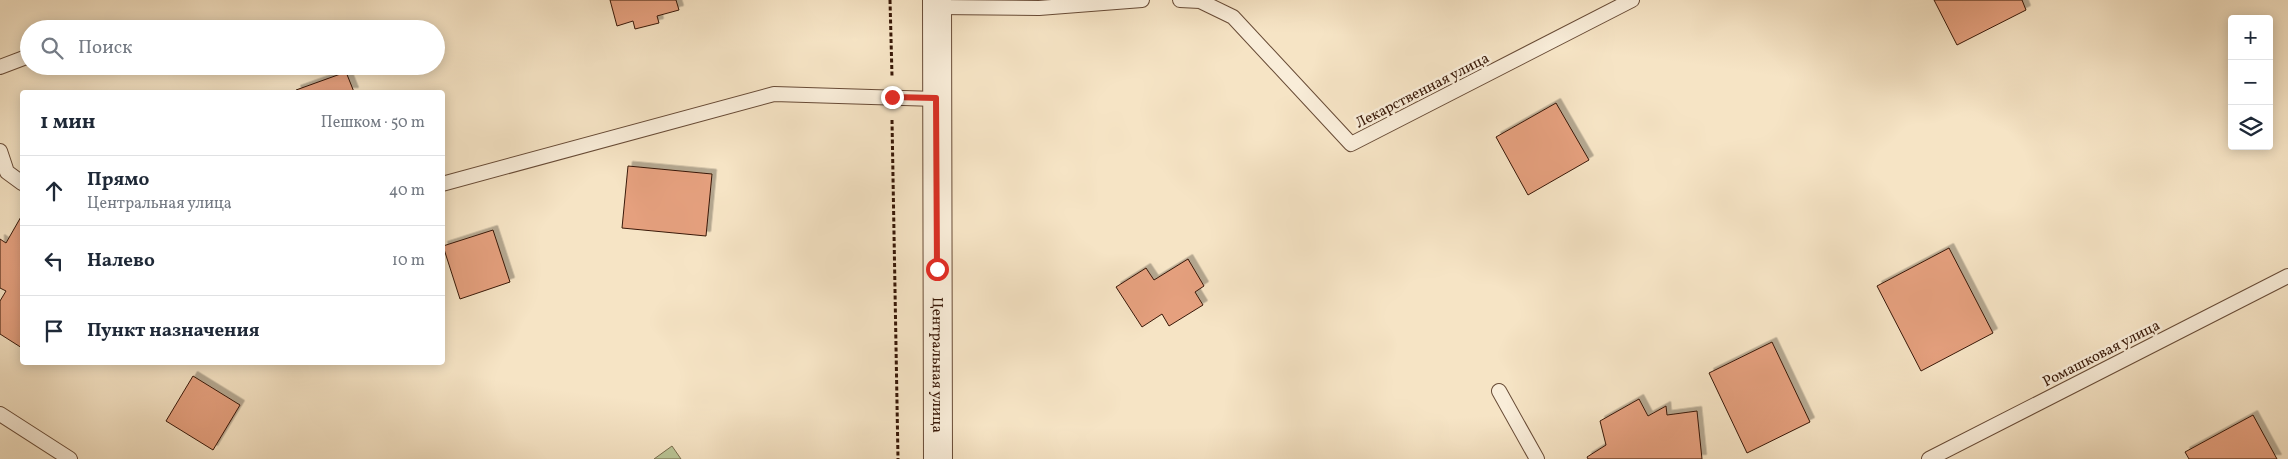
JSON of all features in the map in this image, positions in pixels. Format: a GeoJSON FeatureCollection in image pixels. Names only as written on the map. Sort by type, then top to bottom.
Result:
{"type":"FeatureCollection","features":[{"type":"Feature","properties":{"kind":"street","name":"Центральная улица"},"geometry":{"type":"LineString","coordinates":[[937,4],[938,459]]}},
{"type":"Feature","properties":{"kind":"lane"},"geometry":{"type":"LineString","coordinates":[[937,4],[1039,8],[1142,0]]}},
{"type":"Feature","properties":{"kind":"lane","name":"Лекарственная улица"},"geometry":{"type":"LineString","coordinates":[[1180,0],[1200,1],[1233,17],[1352,144],[1632,0]]}},
{"type":"Feature","properties":{"kind":"lane"},"geometry":{"type":"LineString","coordinates":[[0,68],[20,60]]}},
{"type":"Feature","properties":{"kind":"lane"},"geometry":{"type":"LineString","coordinates":[[445,183],[774,94],[936,98]]}},
{"type":"Feature","properties":{"kind":"lane"},"geometry":{"type":"LineString","coordinates":[[0,151],[7,172],[20,182]]}},
{"type":"Feature","properties":{"kind":"lane","name":"Ромашковая улица"},"geometry":{"type":"LineString","coordinates":[[1929,459],[2288,276]]}},
{"type":"Feature","properties":{"kind":"lane"},"geometry":{"type":"LineString","coordinates":[[1499,391],[1537,459]]}},
{"type":"Feature","properties":{"kind":"lane"},"geometry":{"type":"LineString","coordinates":[[0,414],[70,459]]}},
{"type":"Feature","properties":{"kind":"path"},"geometry":{"type":"LineString","coordinates":[[890,0],[898,459]]}},
{"type":"Feature","properties":{"kind":"green space"},"geometry":{"type":"Polygon","coordinates":[[[672,446],[681,459],[654,459],[672,446]]]}},
{"type":"Feature","properties":{"kind":"building"},"geometry":{"type":"Polygon","coordinates":[[[610,0],[676,0],[679,10],[657,16],[659,23],[635,29],[633,21],[617,26],[610,0]]]}},
{"type":"Feature","properties":{"kind":"building"},"geometry":{"type":"Polygon","coordinates":[[[1934,0],[2022,0],[2026,10],[1957,45],[1934,0]]]}},
{"type":"Feature","properties":{"kind":"building"},"geometry":{"type":"Polygon","coordinates":[[[338,75],[347,75],[353,90],[296,90],[338,75]]]}},
{"type":"Feature","properties":{"kind":"building"},"geometry":{"type":"Polygon","coordinates":[[[1556,103],[1589,160],[1528,195],[1496,137],[1556,103]]]}},
{"type":"Feature","properties":{"kind":"building"},"geometry":{"type":"Polygon","coordinates":[[[628,166],[712,174],[706,236],[622,228],[628,166]]]}},
{"type":"Feature","properties":{"kind":"building"},"geometry":{"type":"Polygon","coordinates":[[[20,218],[20,347],[0,334],[0,301],[6,291],[0,288],[0,239],[6,243],[20,218]]]}},
{"type":"Feature","properties":{"kind":"building"},"geometry":{"type":"Polygon","coordinates":[[[493,230],[510,282],[460,299],[445,252],[445,245],[493,230]]]}},
{"type":"Feature","properties":{"kind":"building"},"geometry":{"type":"Polygon","coordinates":[[[1949,248],[1993,333],[1921,371],[1877,286],[1949,248]]]}},
{"type":"Feature","properties":{"kind":"building"},"geometry":{"type":"Polygon","coordinates":[[[1188,259],[1204,286],[1195,292],[1203,305],[1169,326],[1162,314],[1142,327],[1116,287],[1146,268],[1154,280],[1188,259]]]}},
{"type":"Feature","properties":{"kind":"building"},"geometry":{"type":"Polygon","coordinates":[[[1772,342],[1810,422],[1747,453],[1709,373],[1772,342]]]}},
{"type":"Feature","properties":{"kind":"building"},"geometry":{"type":"Polygon","coordinates":[[[193,376],[240,405],[213,450],[166,421],[193,376]]]}},
{"type":"Feature","properties":{"kind":"building"},"geometry":{"type":"Polygon","coordinates":[[[1639,399],[1648,416],[1666,406],[1667,415],[1697,411],[1702,459],[1588,459],[1587,457],[1606,445],[1600,421],[1639,399]]]}},
{"type":"Feature","properties":{"kind":"building"},"geometry":{"type":"Polygon","coordinates":[[[2253,415],[2277,459],[2189,459],[2185,452],[2253,415]]]}},
{"type":"Feature","properties":{"kind":"route"},"geometry":{"type":"LineString","coordinates":[[892,97],[936,98],[937,269]]}}]}
